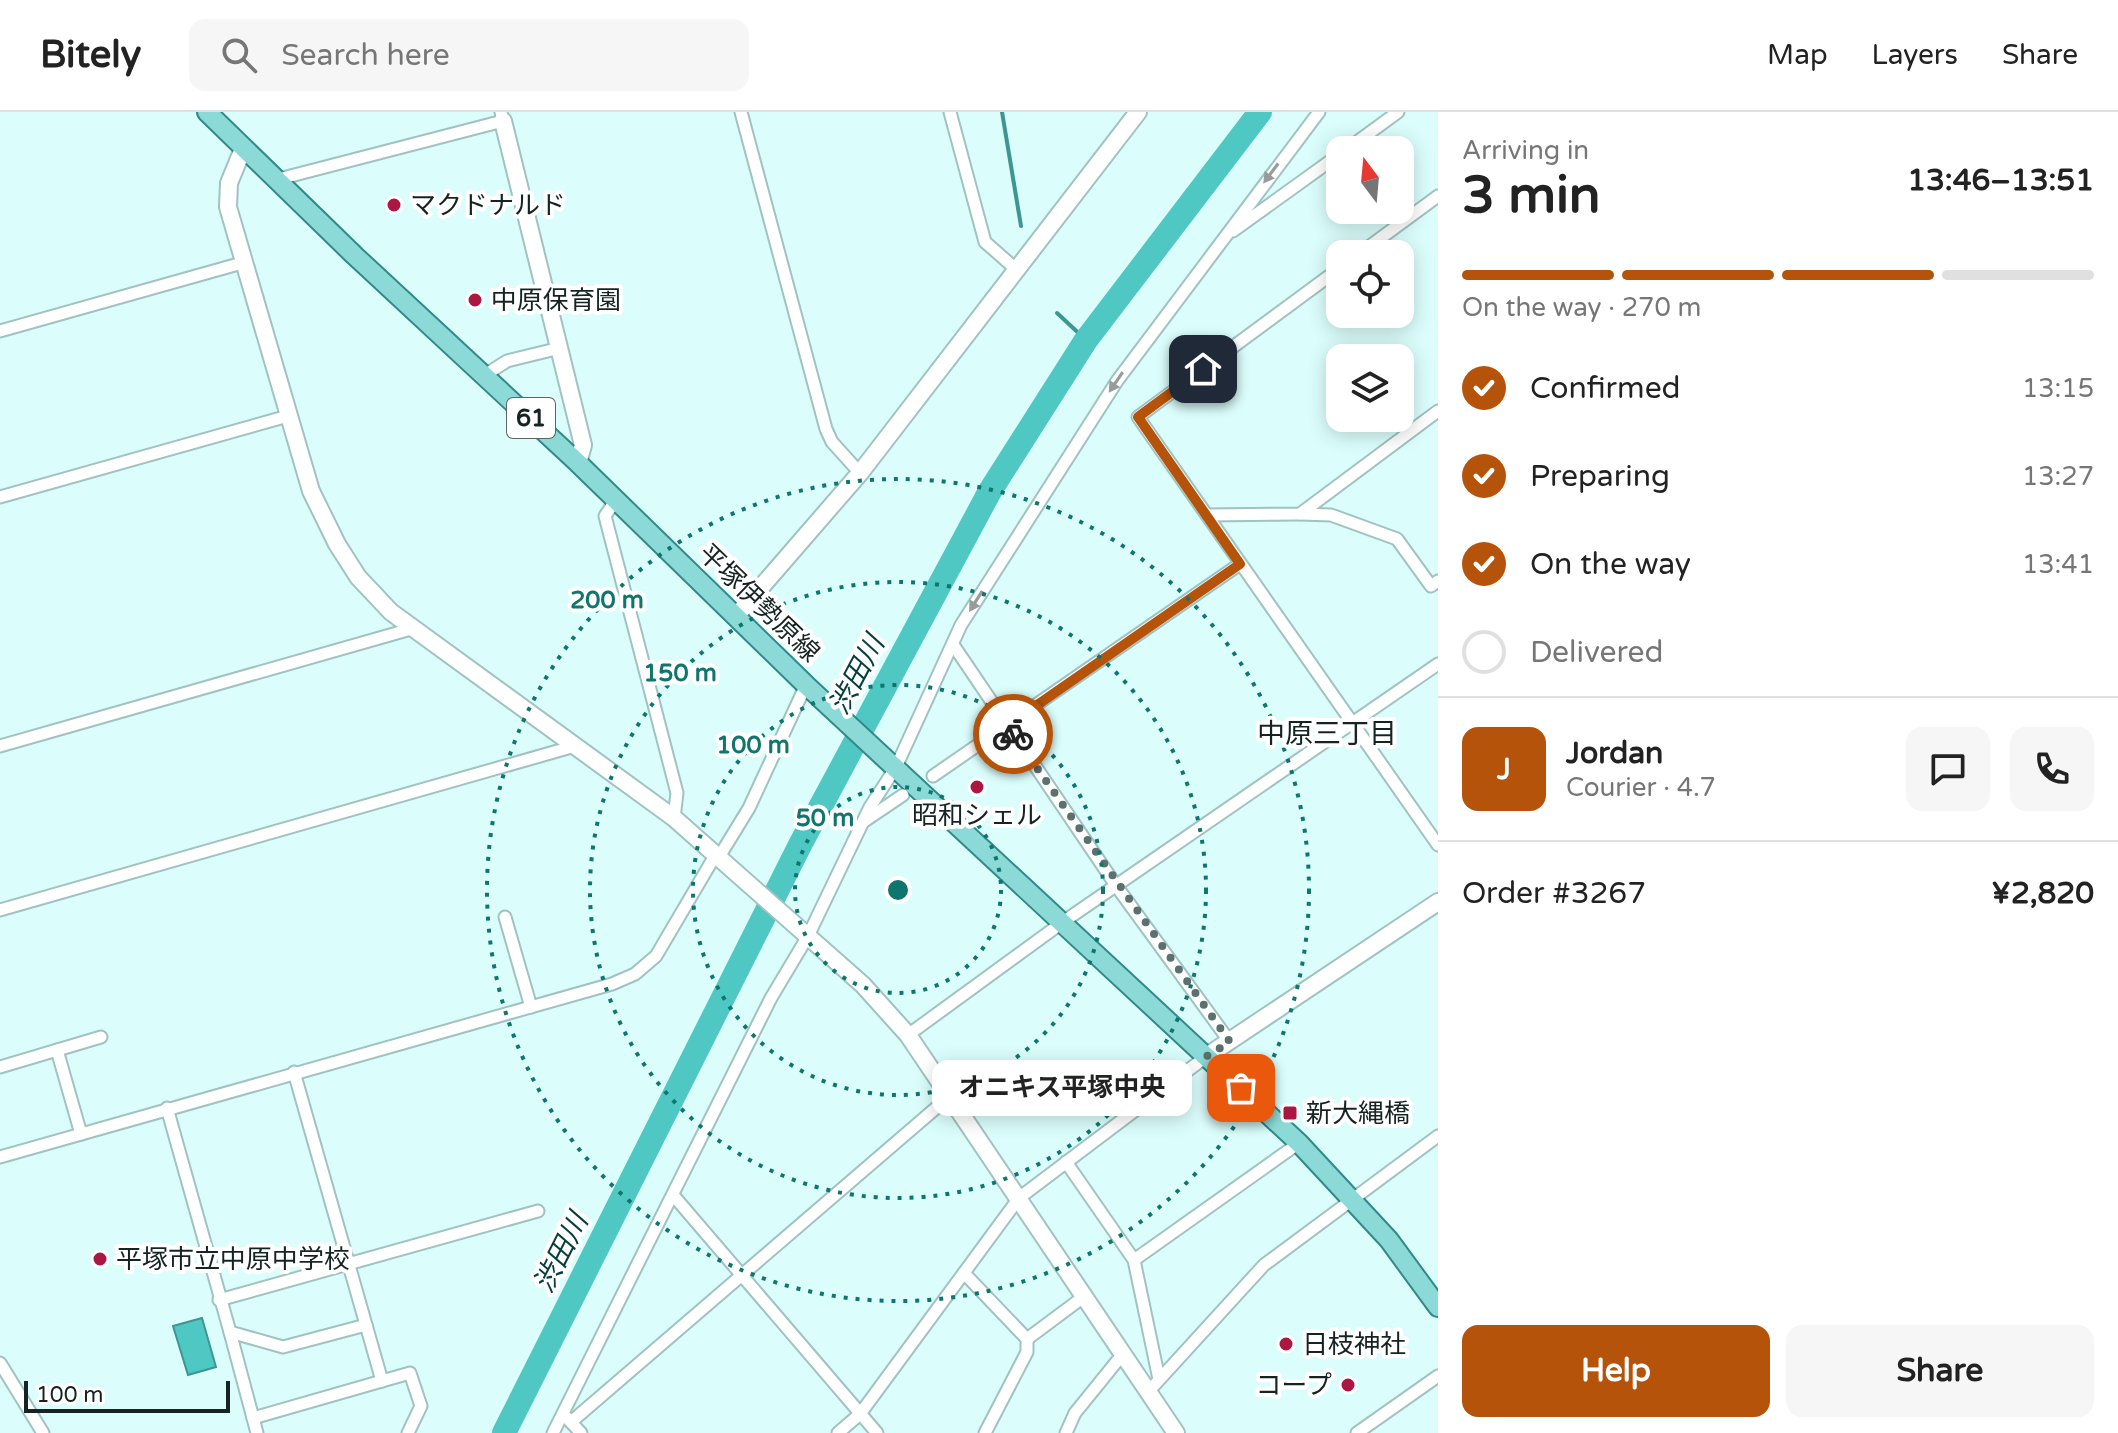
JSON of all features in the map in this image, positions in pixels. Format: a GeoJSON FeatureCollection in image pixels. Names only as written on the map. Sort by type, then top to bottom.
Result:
{"type":"FeatureCollection","features":[{"type":"Feature","properties":{"kind":"main road","name":"平塚伊勢原線"},"geometry":{"type":"LineString","coordinates":[[207,112],[275,180],[578,463],[810,688],[1299,1143],[1389,1240],[1438,1307]]}},
{"type":"Feature","properties":{"kind":"street"},"geometry":{"type":"LineString","coordinates":[[741,112],[826,429],[832,442],[860,473]]}},
{"type":"Feature","properties":{"kind":"street"},"geometry":{"type":"LineString","coordinates":[[950,112],[985,242],[1017,270]]}},
{"type":"Feature","properties":{"kind":"street"},"geometry":{"type":"LineString","coordinates":[[567,1418],[673,1195],[771,998],[894,765],[954,646],[961,625],[1117,381],[1319,112]]}},
{"type":"Feature","properties":{"kind":"street"},"geometry":{"type":"LineString","coordinates":[[1365,136],[1398,112]]}},
{"type":"Feature","properties":{"kind":"street"},"geometry":{"type":"LineString","coordinates":[[737,615],[860,473],[1136,113]]}},
{"type":"Feature","properties":{"kind":"street"},"geometry":{"type":"LineString","coordinates":[[275,180],[502,116],[583,445],[578,463]]}},
{"type":"Feature","properties":{"kind":"street"},"geometry":{"type":"LineString","coordinates":[[243,149],[229,183],[228,207],[242,263],[311,491],[337,544],[358,577],[411,629],[674,818],[863,985],[908,1035],[1122,1355],[1154,1386]]}},
{"type":"Feature","properties":{"kind":"street"},"geometry":{"type":"LineString","coordinates":[[1223,239],[1326,164]]}},
{"type":"Feature","properties":{"kind":"street"},"geometry":{"type":"LineString","coordinates":[[1378,240],[1438,196]]}},
{"type":"Feature","properties":{"kind":"street"},"geometry":{"type":"LineString","coordinates":[[0,331],[242,263]]}},
{"type":"Feature","properties":{"kind":"street"},"geometry":{"type":"LineString","coordinates":[[1326,278],[1138,417],[1438,845]]}},
{"type":"Feature","properties":{"kind":"street"},"geometry":{"type":"LineString","coordinates":[[485,375],[507,361],[560,348]]}},
{"type":"Feature","properties":{"kind":"street"},"geometry":{"type":"LineString","coordinates":[[1300,514],[1438,411]]}},
{"type":"Feature","properties":{"kind":"street"},"geometry":{"type":"LineString","coordinates":[[0,497],[288,416]]}},
{"type":"Feature","properties":{"kind":"street"},"geometry":{"type":"LineString","coordinates":[[615,501],[605,516],[677,793],[674,818]]}},
{"type":"Feature","properties":{"kind":"street"},"geometry":{"type":"LineString","coordinates":[[1208,515],[1331,515],[1397,539],[1431,586],[1438,581]]}},
{"type":"Feature","properties":{"kind":"street"},"geometry":{"type":"LineString","coordinates":[[933,776],[1240,564]]}},
{"type":"Feature","properties":{"kind":"street"},"geometry":{"type":"LineString","coordinates":[[0,746],[411,629]]}},
{"type":"Feature","properties":{"kind":"street"},"geometry":{"type":"LineString","coordinates":[[954,646],[1117,887],[1230,1042]]}},
{"type":"Feature","properties":{"kind":"street"},"geometry":{"type":"LineString","coordinates":[[908,1035],[1063,922],[1438,664]]}},
{"type":"Feature","properties":{"kind":"street"},"geometry":{"type":"LineString","coordinates":[[0,1157],[531,1007],[635,974],[656,956],[720,857],[749,808],[810,688]]}},
{"type":"Feature","properties":{"kind":"street"},"geometry":{"type":"LineString","coordinates":[[0,910],[575,746]]}},
{"type":"Feature","properties":{"kind":"street"},"geometry":{"type":"LineString","coordinates":[[863,822],[903,795]]}},
{"type":"Feature","properties":{"kind":"street"},"geometry":{"type":"LineString","coordinates":[[838,1433],[860,1414],[1019,1198],[1207,1056],[1438,902]]}},
{"type":"Feature","properties":{"kind":"street"},"geometry":{"type":"LineString","coordinates":[[505,917],[531,1007]]}},
{"type":"Feature","properties":{"kind":"street"},"geometry":{"type":"LineString","coordinates":[[0,1067],[101,1037]]}},
{"type":"Feature","properties":{"kind":"street"},"geometry":{"type":"LineString","coordinates":[[57,1050],[81,1134]]}},
{"type":"Feature","properties":{"kind":"street"},"geometry":{"type":"LineString","coordinates":[[294,1072],[382,1381]]}},
{"type":"Feature","properties":{"kind":"street"},"geometry":{"type":"LineString","coordinates":[[553,1433],[950,1096]]}},
{"type":"Feature","properties":{"kind":"street"},"geometry":{"type":"LineString","coordinates":[[167,1108],[257,1433]]}},
{"type":"Feature","properties":{"kind":"street"},"geometry":{"type":"LineString","coordinates":[[1154,1386],[1264,1265],[1438,1136]]}},
{"type":"Feature","properties":{"kind":"street"},"geometry":{"type":"LineString","coordinates":[[1134,1260],[1299,1143]]}},
{"type":"Feature","properties":{"kind":"street"},"geometry":{"type":"LineString","coordinates":[[1066,1162],[1134,1260],[1154,1386],[1176,1433]]}},
{"type":"Feature","properties":{"kind":"street"},"geometry":{"type":"LineString","coordinates":[[673,1195],[877,1433]]}},
{"type":"Feature","properties":{"kind":"street"},"geometry":{"type":"LineString","coordinates":[[219,1300],[538,1211]]}},
{"type":"Feature","properties":{"kind":"street"},"geometry":{"type":"LineString","coordinates":[[964,1273],[1027,1339],[1027,1352],[985,1433]]}},
{"type":"Feature","properties":{"kind":"street"},"geometry":{"type":"LineString","coordinates":[[1027,1339],[1082,1298]]}},
{"type":"Feature","properties":{"kind":"street"},"geometry":{"type":"LineString","coordinates":[[230,1332],[283,1347],[366,1325]]}},
{"type":"Feature","properties":{"kind":"street"},"geometry":{"type":"LineString","coordinates":[[1066,1433],[1075,1413],[1122,1355]]}},
{"type":"Feature","properties":{"kind":"street"},"geometry":{"type":"LineString","coordinates":[[0,1363],[43,1433]]}},
{"type":"Feature","properties":{"kind":"street"},"geometry":{"type":"LineString","coordinates":[[253,1418],[410,1373],[421,1406],[408,1433]]}},
{"type":"Feature","properties":{"kind":"street"},"geometry":{"type":"LineString","coordinates":[[1357,1433],[1438,1376]]}},
{"type":"Feature","properties":{"kind":"street"},"geometry":{"type":"LineString","coordinates":[[567,1418],[581,1433]]}},
{"type":"Feature","properties":{"kind":"water"},"geometry":{"type":"Polygon","coordinates":[[[202,1318],[216,1367],[188,1375],[173,1326],[202,1318]]]}},
{"type":"Feature","properties":{"kind":"waterway"},"geometry":{"type":"LineString","coordinates":[[1002,112],[1021,226]]}},
{"type":"Feature","properties":{"kind":"waterway","name":"渋田川"},"geometry":{"type":"LineString","coordinates":[[504,1433],[801,843],[990,491],[1086,340],[1260,112]]}},
{"type":"Feature","properties":{"kind":"waterway"},"geometry":{"type":"LineString","coordinates":[[1057,313],[1086,340]]}},
{"type":"Feature","properties":{"kind":"way so far"},"geometry":{"type":"LineString","coordinates":[[1013,734],[1117,887],[1230,1042],[1207,1056],[1241,1088]]}},
{"type":"Feature","properties":{"kind":"place","name":"マクドナルド"},"geometry":{"type":"Point","coordinates":[394,205]}},
{"type":"Feature","properties":{"kind":"place","name":"中原保育園"},"geometry":{"type":"Point","coordinates":[475,300]}},
{"type":"Feature","properties":{"kind":"place","name":"昭和シェル"},"geometry":{"type":"Point","coordinates":[977,787]}},
{"type":"Feature","properties":{"kind":"place","name":"オニキス平塚中央"},"geometry":{"type":"Point","coordinates":[1241,1088]}},
{"type":"Feature","properties":{"kind":"place","name":"新大縄橋"},"geometry":{"type":"Point","coordinates":[1290,1113]}},
{"type":"Feature","properties":{"kind":"place","name":"平塚市立中原中学校"},"geometry":{"type":"Point","coordinates":[100,1259]}},
{"type":"Feature","properties":{"kind":"place","name":"日枝神社"},"geometry":{"type":"Point","coordinates":[1286,1344]}},
{"type":"Feature","properties":{"kind":"place","name":"コープ"},"geometry":{"type":"Point","coordinates":[1348,1385]}},
{"type":"Feature","properties":{"kind":"district","name":"中原三丁目"},"geometry":{"type":"Point","coordinates":[1327,734]}},
{"type":"Feature","properties":{"kind":"route"},"geometry":{"type":"LineString","coordinates":[[1013,734],[1007,726],[1240,564],[1138,417],[1203,369]]}}]}
